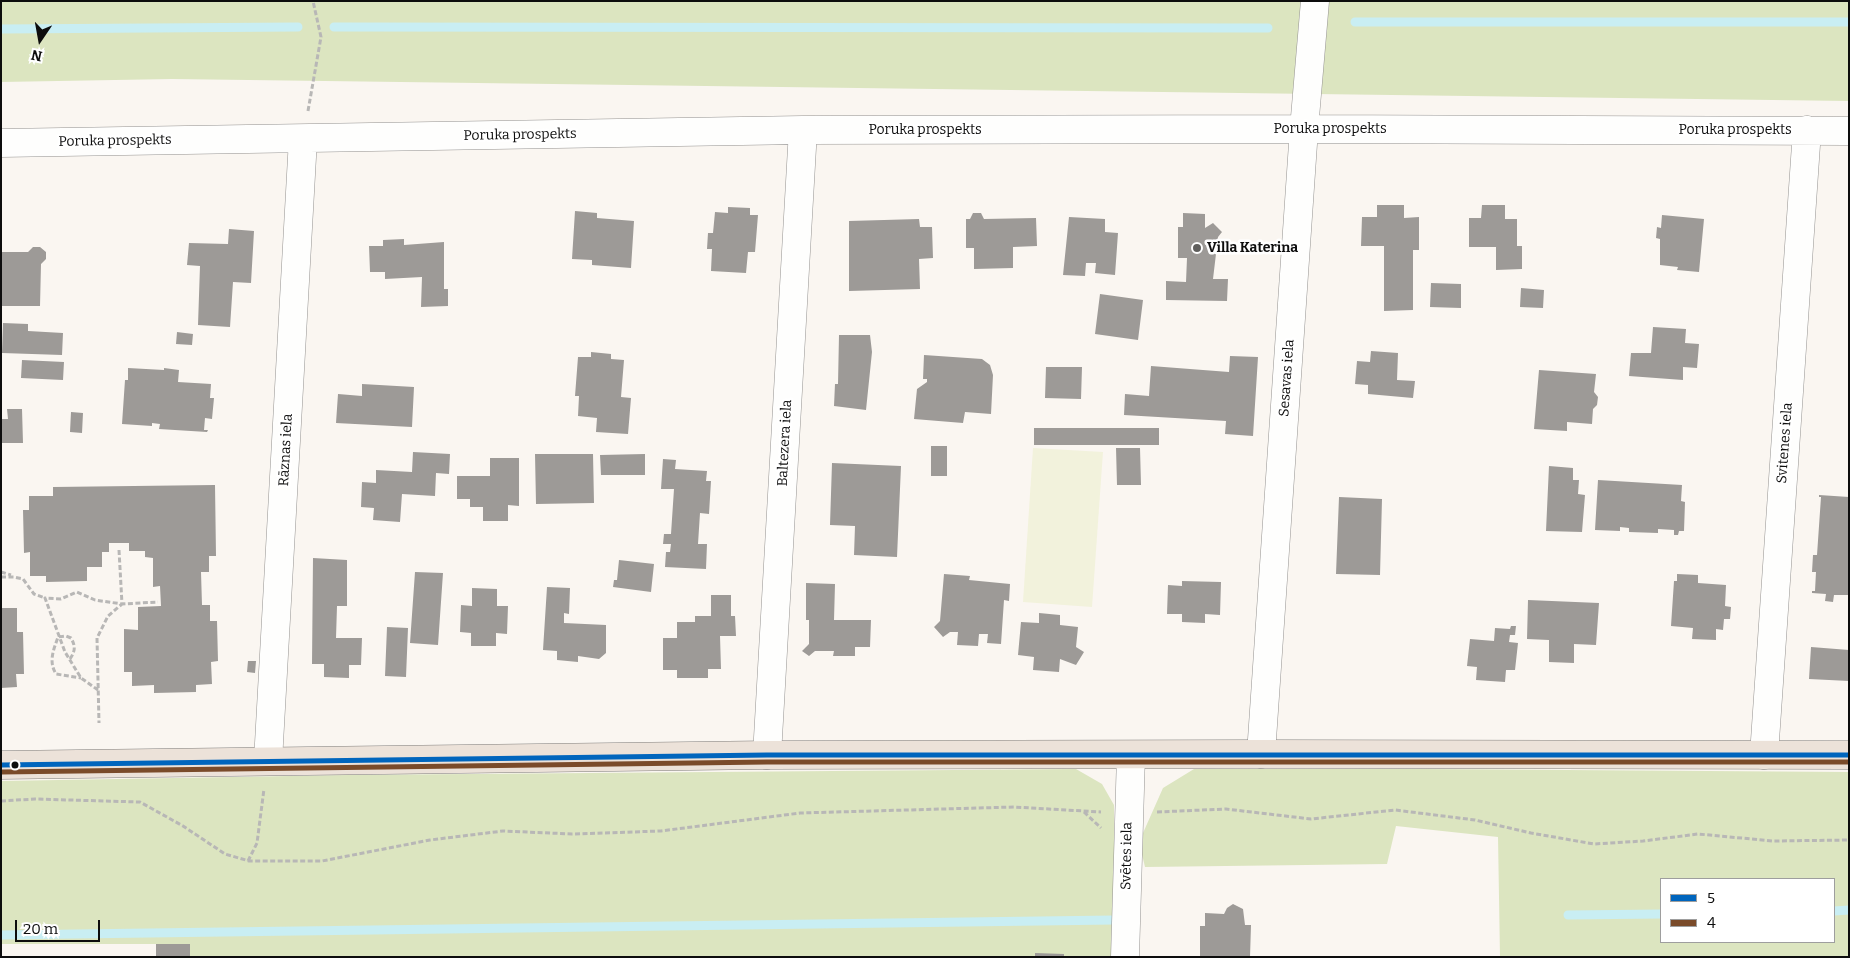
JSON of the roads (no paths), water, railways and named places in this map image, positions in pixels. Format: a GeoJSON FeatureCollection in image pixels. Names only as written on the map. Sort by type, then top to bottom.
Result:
{"type":"FeatureCollection","features":[{"type":"Feature","properties":{"kind":"main road"},"geometry":{"type":"LineString","coordinates":[[1,765],[767,756],[1261,754],[1849,755]]}},
{"type":"Feature","properties":{"kind":"street","name":"Sesavas iela"},"geometry":{"type":"LineString","coordinates":[[1261,754],[1304,128],[1315,1]]}},
{"type":"Feature","properties":{"kind":"street","name":"Poruka prospekts"},"geometry":{"type":"LineString","coordinates":[[1,142],[303,139],[803,130],[1304,128],[1849,131]]}},
{"type":"Feature","properties":{"kind":"street","name":"Baltezera iela"},"geometry":{"type":"LineString","coordinates":[[767,756],[803,130]]}},
{"type":"Feature","properties":{"kind":"street","name":"Svitenes iela"},"geometry":{"type":"LineString","coordinates":[[1764,755],[1806,130]]}},
{"type":"Feature","properties":{"kind":"street","name":"Rāznas iela"},"geometry":{"type":"LineString","coordinates":[[268,761],[303,139]]}},
{"type":"Feature","properties":{"kind":"street","name":"Svētes iela"},"geometry":{"type":"LineString","coordinates":[[1125,957],[1131,756]]}},
{"type":"Feature","properties":{"kind":"waterway"},"geometry":{"type":"LineString","coordinates":[[1355,22],[1849,22]]}},
{"type":"Feature","properties":{"kind":"waterway"},"geometry":{"type":"LineString","coordinates":[[1,29],[298,27]]}},
{"type":"Feature","properties":{"kind":"waterway"},"geometry":{"type":"LineString","coordinates":[[334,27],[1268,28]]}},
{"type":"Feature","properties":{"kind":"waterway"},"geometry":{"type":"LineString","coordinates":[[1835,911],[1849,910]]}},
{"type":"Feature","properties":{"kind":"waterway"},"geometry":{"type":"LineString","coordinates":[[1568,915],[1660,914]]}},
{"type":"Feature","properties":{"kind":"waterway"},"geometry":{"type":"LineString","coordinates":[[1,935],[1114,920]]}},
{"type":"Feature","properties":{"kind":"place","name":"Villa Katerina"},"geometry":{"type":"Point","coordinates":[1197,248]}}]}
